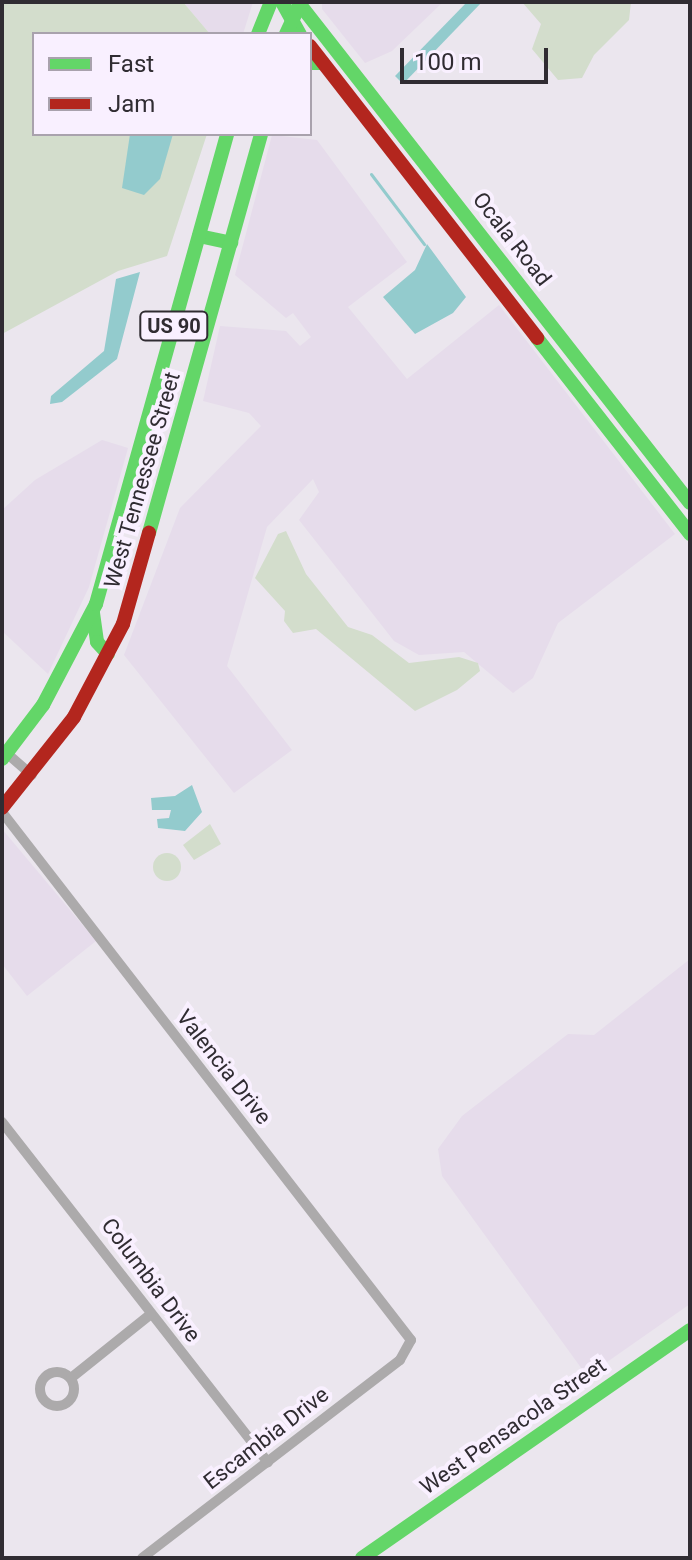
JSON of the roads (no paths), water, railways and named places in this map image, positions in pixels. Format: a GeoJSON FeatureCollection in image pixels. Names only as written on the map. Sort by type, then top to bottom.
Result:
{"type":"FeatureCollection","features":[{"type":"Feature","properties":{"kind":"main road"},"geometry":{"type":"LineString","coordinates":[[259,32],[271,2]]}},
{"type":"Feature","properties":{"kind":"main road"},"geometry":{"type":"LineString","coordinates":[[282,2],[292,30]]}},
{"type":"Feature","properties":{"kind":"main road"},"geometry":{"type":"LineString","coordinates":[[292,30],[300,2]]}},
{"type":"Feature","properties":{"kind":"main road","name":"Ocala Road"},"geometry":{"type":"LineString","coordinates":[[300,2],[690,503]]}},
{"type":"Feature","properties":{"kind":"main road","name":"Ocala Road"},"geometry":{"type":"LineString","coordinates":[[316,63],[372,125],[690,534]]}},
{"type":"Feature","properties":{"kind":"main road","name":"West Tennessee Street"},"geometry":{"type":"LineString","coordinates":[[4,753],[50,694],[93,611],[124,516],[226,136]]}},
{"type":"Feature","properties":{"kind":"main road","name":"West Tennessee Street"},"geometry":{"type":"LineString","coordinates":[[2,810],[74,717],[108,654],[153,526],[260,136]]}},
{"type":"Feature","properties":{"kind":"main road"},"geometry":{"type":"LineString","coordinates":[[199,236],[231,243]]}},
{"type":"Feature","properties":{"kind":"main road"},"geometry":{"type":"LineString","coordinates":[[124,516],[153,526]]}},
{"type":"Feature","properties":{"kind":"main road"},"geometry":{"type":"LineString","coordinates":[[93,611],[97,642],[108,654]]}},
{"type":"Feature","properties":{"kind":"main road","name":"West Pensacola Street"},"geometry":{"type":"LineString","coordinates":[[362,1558],[690,1330]]}},
{"type":"Feature","properties":{"kind":"street"},"geometry":{"type":"LineString","coordinates":[[372,125],[388,115]]}},
{"type":"Feature","properties":{"kind":"street"},"geometry":{"type":"LineString","coordinates":[[4,753],[32,775]]}},
{"type":"Feature","properties":{"kind":"street","name":"Valencia Drive"},"geometry":{"type":"LineString","coordinates":[[2,810],[405,1329],[411,1345]]}},
{"type":"Feature","properties":{"kind":"street","name":"Columbia Drive"},"geometry":{"type":"LineString","coordinates":[[2,1122],[268,1462]]}},
{"type":"Feature","properties":{"kind":"street"},"geometry":{"type":"LineString","coordinates":[[71,1378],[151,1314]]}},
{"type":"Feature","properties":{"kind":"street","name":"Escambia Drive"},"geometry":{"type":"LineString","coordinates":[[142,1558],[400,1360],[411,1345]]}},
{"type":"Feature","properties":{"kind":"water"},"geometry":{"type":"Polygon","coordinates":[[[467,2],[482,2],[403,84],[395,76],[467,2]]]}},
{"type":"Feature","properties":{"kind":"water"},"geometry":{"type":"Polygon","coordinates":[[[130,136],[172,136],[160,179],[144,195],[122,188],[130,136]]]}},
{"type":"Feature","properties":{"kind":"water"},"geometry":{"type":"Polygon","coordinates":[[[427,244],[466,297],[453,313],[415,334],[383,297],[415,270],[427,244]]]}},
{"type":"Feature","properties":{"kind":"water"},"geometry":{"type":"Polygon","coordinates":[[[140,272],[117,359],[62,402],[50,404],[51,396],[104,351],[116,279],[140,272]]]}},
{"type":"Feature","properties":{"kind":"water"},"geometry":{"type":"Polygon","coordinates":[[[192,785],[202,812],[185,831],[158,828],[157,819],[169,818],[171,810],[152,810],[151,798],[175,796],[192,785]]]}},
{"type":"Feature","properties":{"kind":"waterway"},"geometry":{"type":"LineString","coordinates":[[371,174],[424,244]]}}]}
